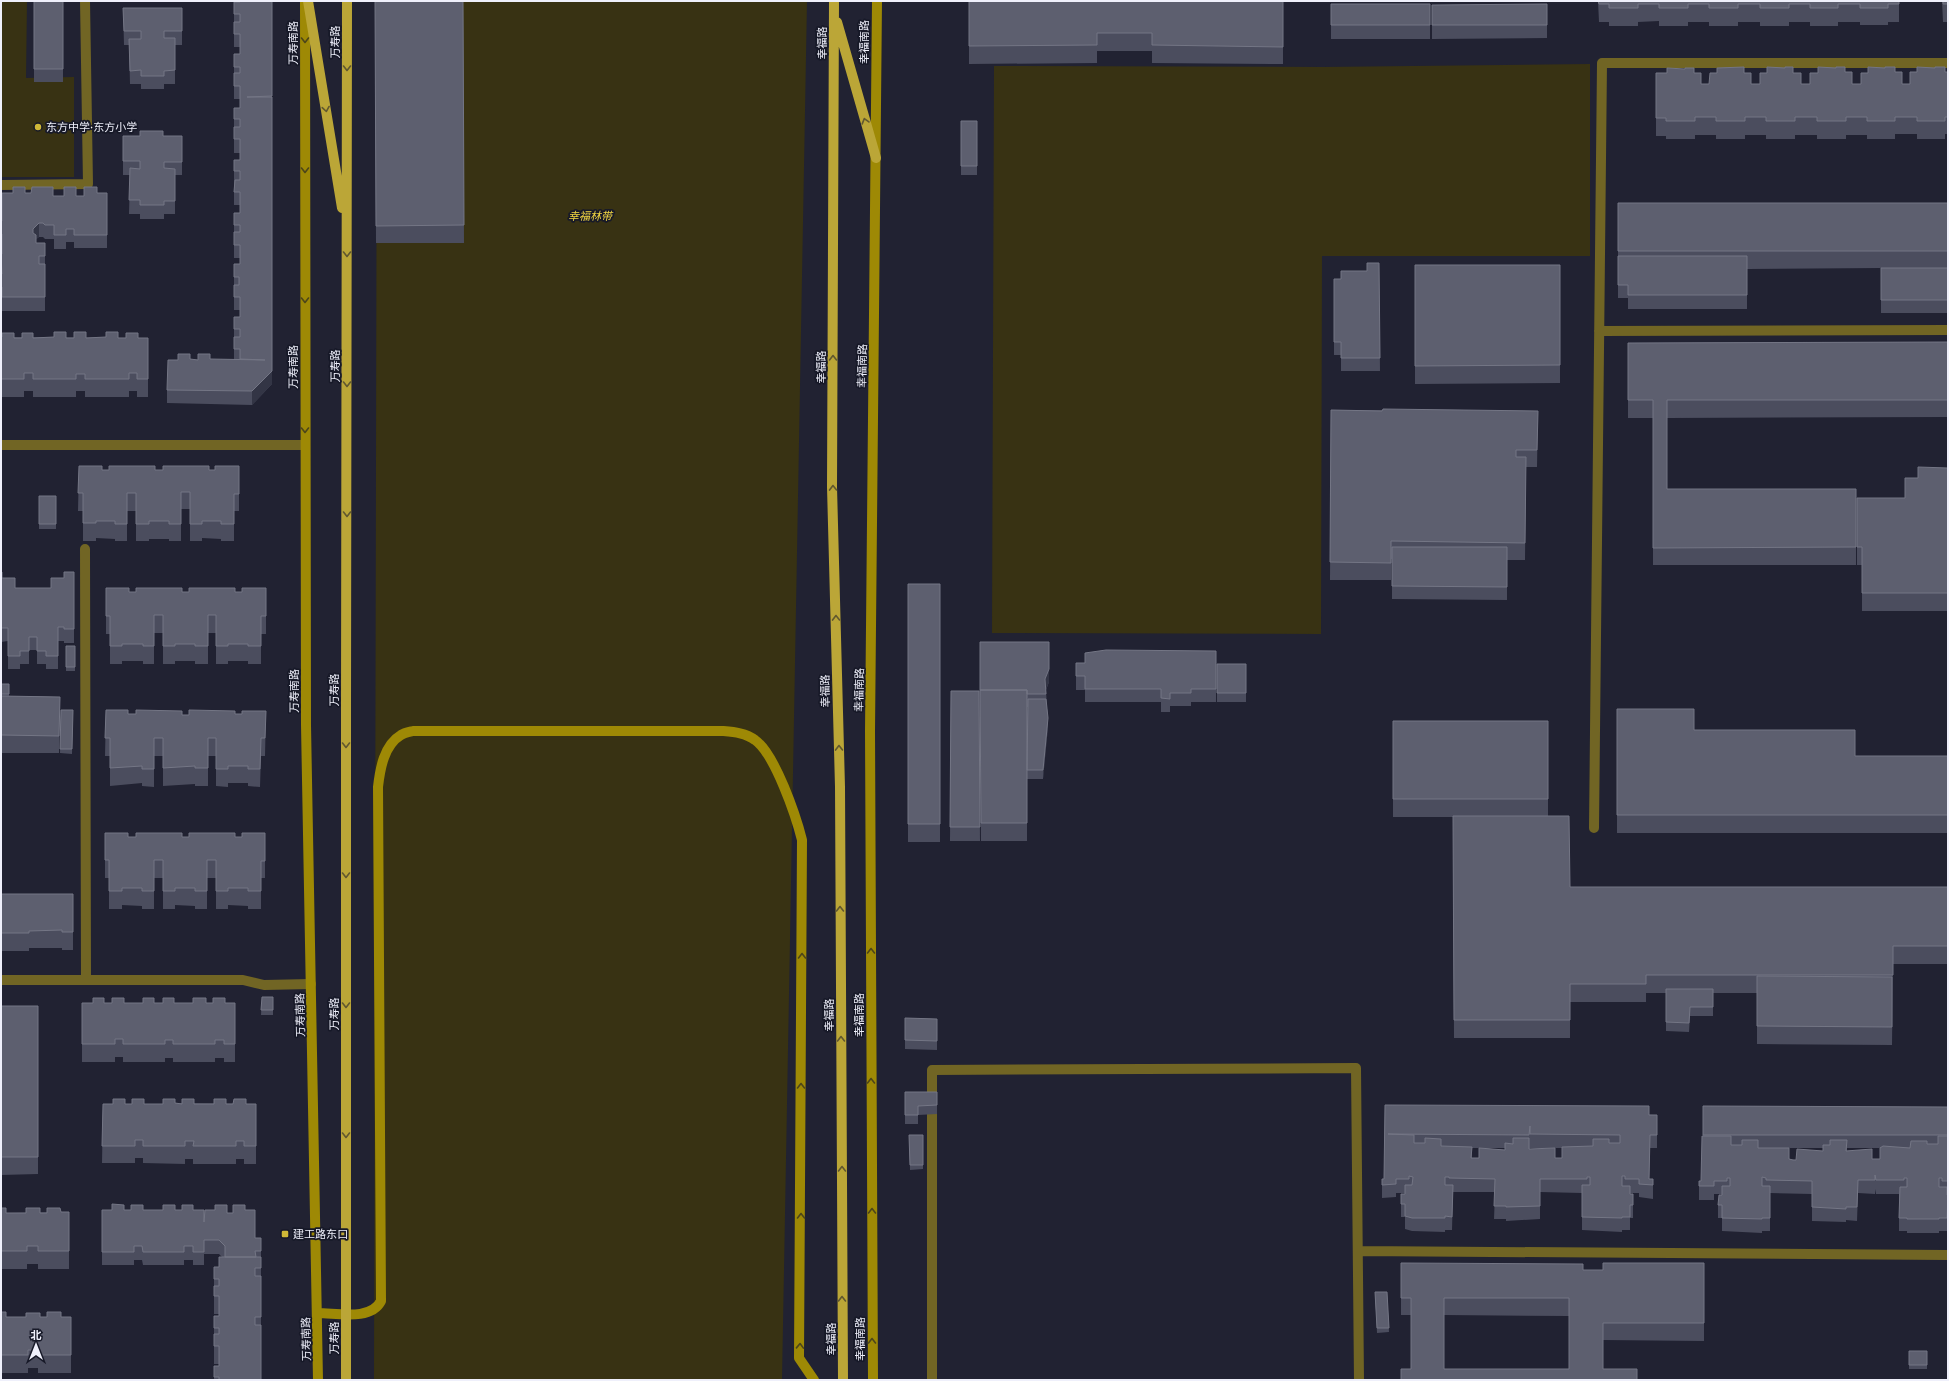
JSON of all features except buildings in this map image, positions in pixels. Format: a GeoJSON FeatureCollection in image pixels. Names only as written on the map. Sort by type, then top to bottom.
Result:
{"type":"FeatureCollection","features":[{"type":"Feature","properties":{"kind":"main road","name":"万寿南路"},"geometry":{"type":"LineString","coordinates":[[305,1],[306,725],[318,1313],[318,1380]]}},
{"type":"Feature","properties":{"kind":"main road"},"geometry":{"type":"LineString","coordinates":[[308,1],[347,238]]}},
{"type":"Feature","properties":{"kind":"main road","name":"万寿路"},"geometry":{"type":"LineString","coordinates":[[346,1380],[347,1]]}},
{"type":"Feature","properties":{"kind":"main road","name":"幸福南路"},"geometry":{"type":"LineString","coordinates":[[872,1380],[870,731],[877,1]]}},
{"type":"Feature","properties":{"kind":"main road"},"geometry":{"type":"LineString","coordinates":[[834,5],[876,158]]}},
{"type":"Feature","properties":{"kind":"main road","name":"幸福路"},"geometry":{"type":"LineString","coordinates":[[834,5],[832,487],[840,787],[843,1380]]}},
{"type":"Feature","properties":{"kind":"main road"},"geometry":{"type":"LineString","coordinates":[[318,1313],[369,1313],[378,1308],[381,1301],[378,787],[380,764],[390,746],[400,735],[413,731],[723,731],[741,733],[755,739],[766,750],[796,817],[802,840],[799,1358],[814,1380]]}},
{"type":"Feature","properties":{"kind":"street"},"geometry":{"type":"LineString","coordinates":[[1,185],[88,184],[85,1]]}},
{"type":"Feature","properties":{"kind":"street"},"geometry":{"type":"LineString","coordinates":[[1594,828],[1602,63],[1948,62]]}},
{"type":"Feature","properties":{"kind":"street"},"geometry":{"type":"LineString","coordinates":[[1599,331],[1948,330]]}},
{"type":"Feature","properties":{"kind":"street"},"geometry":{"type":"LineString","coordinates":[[1,444],[305,446]]}},
{"type":"Feature","properties":{"kind":"street"},"geometry":{"type":"LineString","coordinates":[[85,549],[86,980]]}},
{"type":"Feature","properties":{"kind":"street"},"geometry":{"type":"LineString","coordinates":[[1,980],[244,980],[264,985],[311,984]]}},
{"type":"Feature","properties":{"kind":"street"},"geometry":{"type":"LineString","coordinates":[[932,1380],[932,1070],[1356,1068],[1359,1251],[1359,1380]]}},
{"type":"Feature","properties":{"kind":"street"},"geometry":{"type":"LineString","coordinates":[[1359,1251],[1948,1255]]}},
{"type":"Feature","properties":{"kind":"green space","name":"东方中学·东方小学"},"geometry":{"type":"Polygon","coordinates":[[[1,1],[27,1],[26,78],[74,77],[74,177],[1,177],[1,1]]]}},
{"type":"Feature","properties":{"kind":"green space","name":"幸福林带"},"geometry":{"type":"Polygon","coordinates":[[[377,1],[807,1],[782,1380],[374,1380],[377,1]]]}},
{"type":"Feature","properties":{"kind":"green space"},"geometry":{"type":"Polygon","coordinates":[[[1590,64],[1590,256],[1322,256],[1321,634],[992,633],[994,66],[1323,67],[1590,64]]]}},
{"type":"Feature","properties":{"kind":"place","name":"东方中学·东方小学"},"geometry":{"type":"Point","coordinates":[38,127]}},
{"type":"Feature","properties":{"kind":"place","name":"建工路东口"},"geometry":{"type":"Point","coordinates":[285,1234]}}]}
